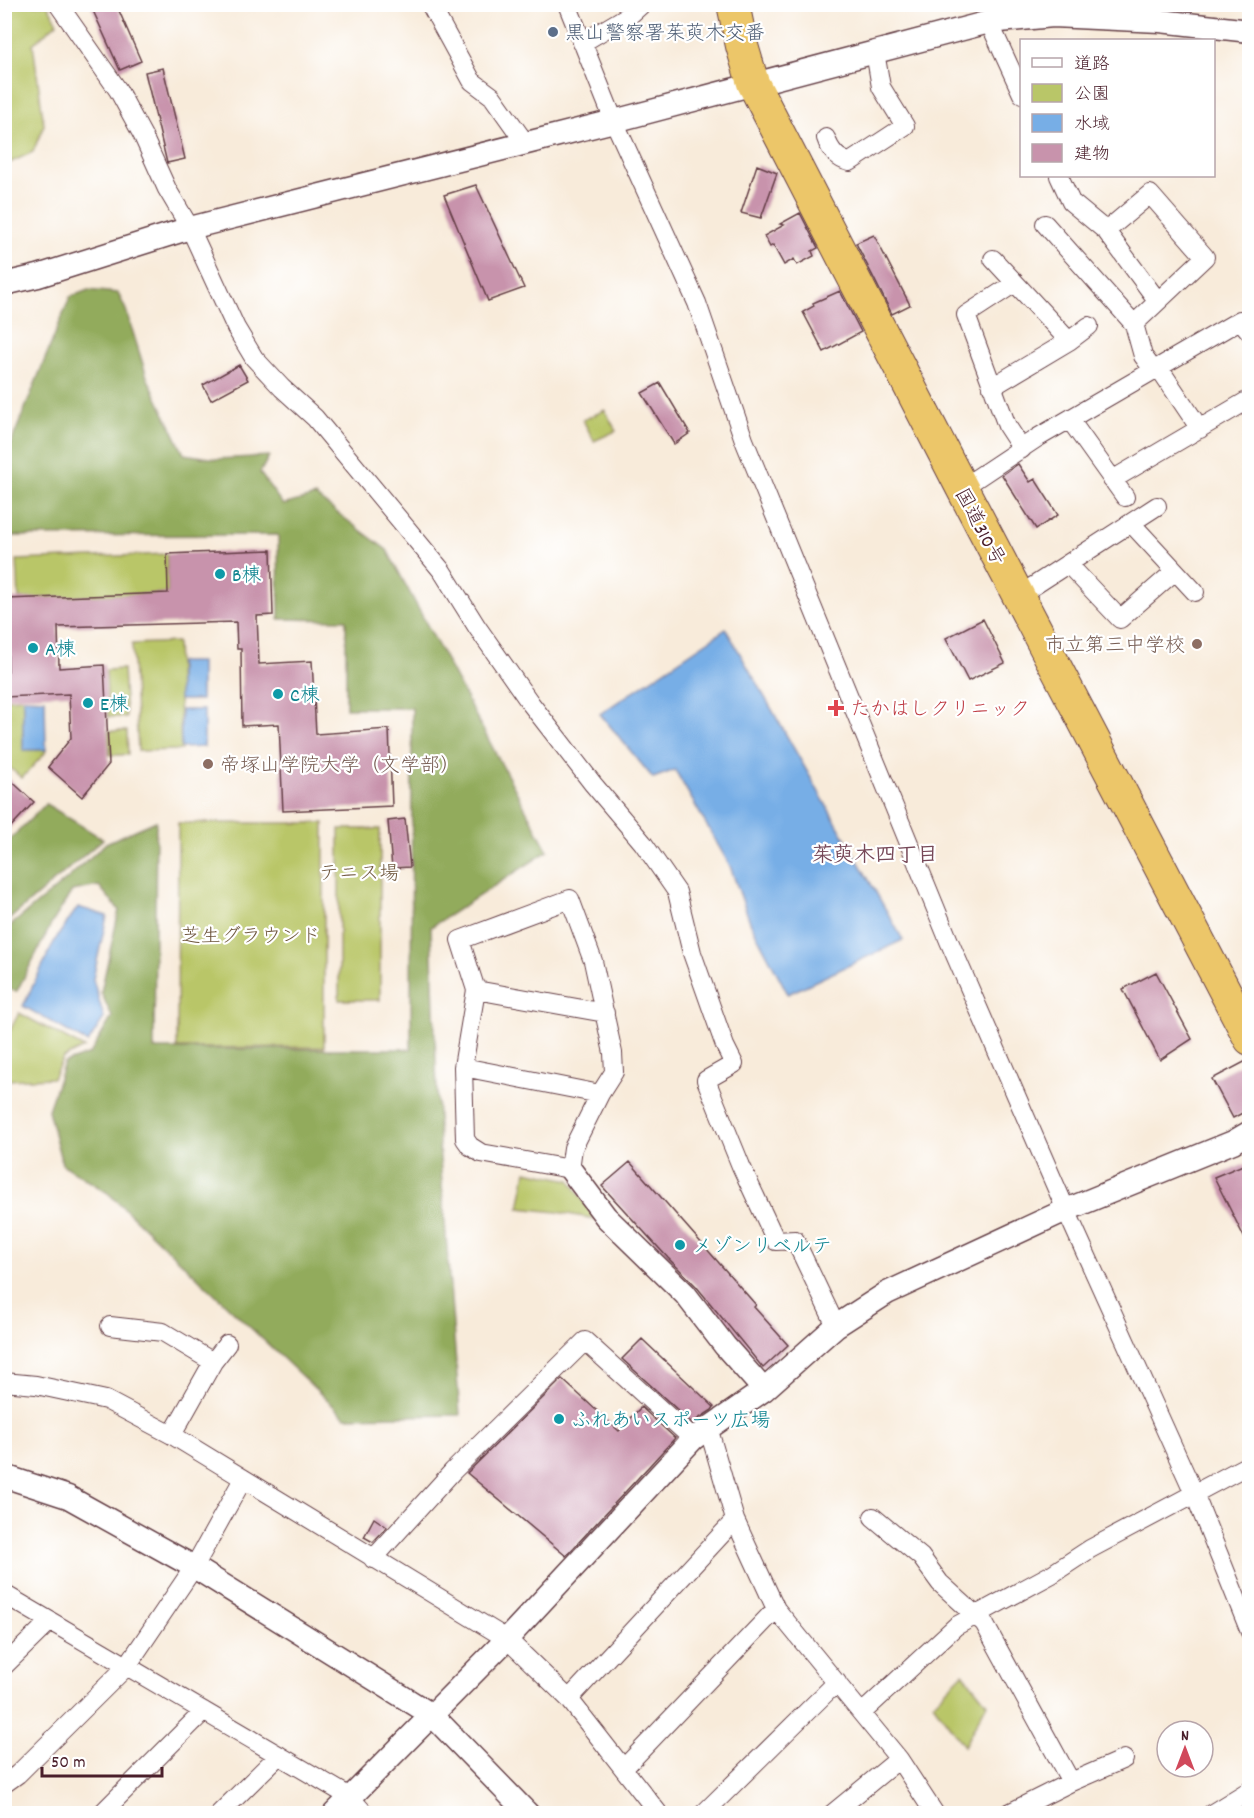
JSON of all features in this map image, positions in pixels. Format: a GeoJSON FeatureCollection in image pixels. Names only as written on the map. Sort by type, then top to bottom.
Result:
{"type":"FeatureCollection","features":[{"type":"Feature","properties":{"kind":"highway","name":"国道310号"},"geometry":{"type":"LineString","coordinates":[[733,4],[753,83],[1250,1039]]}},
{"type":"Feature","properties":{"kind":"street"},"geometry":{"type":"LineString","coordinates":[[58,4],[118,90],[144,136],[166,189],[190,228],[236,328],[254,358],[315,418],[442,570],[477,627],[531,704],[593,784],[643,843],[677,892],[692,953],[724,1046],[734,1064],[706,1080],[741,1167],[776,1241],[795,1240],[836,1326]]}},
{"type":"Feature","properties":{"kind":"street"},"geometry":{"type":"LineString","coordinates":[[430,4],[472,81],[492,96],[526,144]]}},
{"type":"Feature","properties":{"kind":"street"},"geometry":{"type":"LineString","coordinates":[[567,4],[614,122],[697,303],[744,440],[949,941],[1066,1210],[1194,1493],[1250,1632]]}},
{"type":"Feature","properties":{"kind":"street"},"geometry":{"type":"LineString","coordinates":[[582,43],[632,14],[642,4]]}},
{"type":"Feature","properties":{"kind":"street"},"geometry":{"type":"LineString","coordinates":[[4,284],[38,276],[190,228],[614,122],[753,83],[989,22],[1053,16],[1160,21],[1250,31]]}},
{"type":"Feature","properties":{"kind":"street"},"geometry":{"type":"LineString","coordinates":[[989,22],[1020,90]]}},
{"type":"Feature","properties":{"kind":"street"},"geometry":{"type":"LineString","coordinates":[[826,138],[829,147],[842,160],[850,162],[905,126],[880,87],[875,52]]}},
{"type":"Feature","properties":{"kind":"street"},"geometry":{"type":"LineString","coordinates":[[1059,177],[1071,202],[1106,231],[1157,300]]}},
{"type":"Feature","properties":{"kind":"street"},"geometry":{"type":"LineString","coordinates":[[1106,231],[1150,194],[1205,257],[1134,324]]}},
{"type":"Feature","properties":{"kind":"street"},"geometry":{"type":"LineString","coordinates":[[1045,224],[1134,324],[1143,356],[1156,369],[1200,429]]}},
{"type":"Feature","properties":{"kind":"street"},"geometry":{"type":"LineString","coordinates":[[993,259],[1069,341]]}},
{"type":"Feature","properties":{"kind":"street"},"geometry":{"type":"LineString","coordinates":[[1015,283],[958,320],[992,387],[1006,426],[1022,449]]}},
{"type":"Feature","properties":{"kind":"street"},"geometry":{"type":"LineString","coordinates":[[962,488],[1022,449],[1240,320],[1250,332]]}},
{"type":"Feature","properties":{"kind":"street"},"geometry":{"type":"LineString","coordinates":[[992,387],[1069,341],[1089,326]]}},
{"type":"Feature","properties":{"kind":"street"},"geometry":{"type":"LineString","coordinates":[[1112,480],[1250,399]]}},
{"type":"Feature","properties":{"kind":"street"},"geometry":{"type":"LineString","coordinates":[[1070,420],[1125,496]]}},
{"type":"Feature","properties":{"kind":"street"},"geometry":{"type":"LineString","coordinates":[[1018,596],[1157,506]]}},
{"type":"Feature","properties":{"kind":"street"},"geometry":{"type":"LineString","coordinates":[[1131,523],[1195,592]]}},
{"type":"Feature","properties":{"kind":"street"},"geometry":{"type":"LineString","coordinates":[[1068,564],[1120,619],[1175,571]]}},
{"type":"Feature","properties":{"kind":"street"},"geometry":{"type":"LineString","coordinates":[[570,1169],[573,1148],[600,1094],[614,1072],[614,1053],[593,961],[570,899],[460,940],[476,990],[463,1067],[465,1139],[470,1146],[481,1153],[570,1169],[606,1217],[685,1294],[725,1346],[764,1390]]}},
{"type":"Feature","properties":{"kind":"street"},"geometry":{"type":"LineString","coordinates":[[476,990],[605,1013]]}},
{"type":"Feature","properties":{"kind":"street"},"geometry":{"type":"LineString","coordinates":[[463,1067],[600,1094]]}},
{"type":"Feature","properties":{"kind":"street"},"geometry":{"type":"LineString","coordinates":[[334,1814],[358,1805],[432,1715],[507,1639],[701,1433],[764,1390],[836,1326],[887,1293],[1066,1210],[1233,1142],[1250,1132]]}},
{"type":"Feature","properties":{"kind":"street"},"geometry":{"type":"LineString","coordinates":[[110,1326],[163,1332],[213,1362]]}},
{"type":"Feature","properties":{"kind":"street"},"geometry":{"type":"LineString","coordinates":[[373,1559],[453,1471],[585,1341],[701,1433],[735,1520],[776,1609],[898,1759],[935,1814]]}},
{"type":"Feature","properties":{"kind":"street"},"geometry":{"type":"LineString","coordinates":[[172,1435],[213,1362],[227,1344]]}},
{"type":"Feature","properties":{"kind":"street"},"geometry":{"type":"LineString","coordinates":[[4,1382],[36,1385],[106,1400],[172,1435],[507,1639],[569,1699],[659,1814]]}},
{"type":"Feature","properties":{"kind":"street"},"geometry":{"type":"LineString","coordinates":[[862,1713],[956,1626],[1052,1574],[1090,1549],[1250,1464]]}},
{"type":"Feature","properties":{"kind":"street"},"geometry":{"type":"LineString","coordinates":[[4,1476],[68,1497],[194,1567],[432,1715],[528,1814]]}},
{"type":"Feature","properties":{"kind":"street"},"geometry":{"type":"LineString","coordinates":[[4,1784],[18,1774],[127,1666],[194,1567],[243,1479]]}},
{"type":"Feature","properties":{"kind":"street"},"geometry":{"type":"LineString","coordinates":[[873,1517],[921,1557],[940,1583],[984,1623],[1071,1782]]}},
{"type":"Feature","properties":{"kind":"street"},"geometry":{"type":"LineString","coordinates":[[569,1699],[735,1520]]}},
{"type":"Feature","properties":{"kind":"street"},"geometry":{"type":"LineString","coordinates":[[4,1594],[279,1755],[358,1805]]}},
{"type":"Feature","properties":{"kind":"street"},"geometry":{"type":"LineString","coordinates":[[624,1768],[776,1609]]}},
{"type":"Feature","properties":{"kind":"street"},"geometry":{"type":"LineString","coordinates":[[4,1666],[50,1621]]}},
{"type":"Feature","properties":{"kind":"street"},"geometry":{"type":"LineString","coordinates":[[703,1814],[837,1682]]}},
{"type":"Feature","properties":{"kind":"street"},"geometry":{"type":"LineString","coordinates":[[101,1814],[204,1711]]}},
{"type":"Feature","properties":{"kind":"street"},"geometry":{"type":"LineString","coordinates":[[219,1814],[279,1755]]}},
{"type":"Feature","properties":{"kind":"street"},"geometry":{"type":"LineString","coordinates":[[832,1814],[898,1759]]}},
{"type":"Feature","properties":{"kind":"street"},"geometry":{"type":"LineString","coordinates":[[1007,1814],[1124,1759]]}},
{"type":"Feature","properties":{"kind":"street"},"geometry":{"type":"LineString","coordinates":[[1211,1814],[1250,1790]]}},
{"type":"Feature","properties":{"kind":"green space"},"geometry":{"type":"Polygon","coordinates":[[[4,5],[48,5],[57,23],[33,44],[44,125],[33,152],[5,165],[4,5]]]}},
{"type":"Feature","properties":{"kind":"green space"},"geometry":{"type":"Polygon","coordinates":[[[88,290],[118,293],[126,310],[147,377],[184,454],[217,459],[269,456],[260,473],[283,505],[315,496],[387,550],[548,851],[431,927],[439,1145],[460,1415],[345,1417],[108,1193],[62,1164],[48,1110],[64,1063],[90,1054],[112,1017],[101,992],[119,910],[99,886],[72,891],[52,923],[17,991],[5,989],[5,930],[67,879],[106,843],[156,821],[154,1049],[411,1049],[412,708],[346,708],[346,620],[279,619],[278,535],[5,536],[5,458],[70,297],[88,290]]]}},
{"type":"Feature","properties":{"kind":"green space"},"geometry":{"type":"Polygon","coordinates":[[[605,410],[616,431],[594,441],[583,420],[605,410]]]}},
{"type":"Feature","properties":{"kind":"green space"},"geometry":{"type":"Polygon","coordinates":[[[167,554],[168,593],[19,599],[17,560],[167,554]]]}},
{"type":"Feature","properties":{"kind":"green space"},"geometry":{"type":"Polygon","coordinates":[[[177,642],[181,750],[138,751],[132,644],[177,642]]]}},
{"type":"Feature","properties":{"kind":"green space"},"geometry":{"type":"Polygon","coordinates":[[[123,669],[126,717],[108,717],[106,670],[123,669]]]}},
{"type":"Feature","properties":{"kind":"green space"},"geometry":{"type":"Polygon","coordinates":[[[23,698],[23,750],[46,750],[22,778],[5,764],[4,699],[23,698]]]}},
{"type":"Feature","properties":{"kind":"green space"},"geometry":{"type":"Polygon","coordinates":[[[109,731],[127,731],[128,755],[110,755],[109,731]]]}},
{"type":"Feature","properties":{"kind":"green space"},"geometry":{"type":"Polygon","coordinates":[[[46,804],[103,839],[5,923],[5,844],[46,804]]]}},
{"type":"Feature","properties":{"kind":"green space","name":"芝生グラウンド"},"geometry":{"type":"Polygon","coordinates":[[[178,823],[324,823],[324,1047],[177,1048],[178,823]]]}},
{"type":"Feature","properties":{"kind":"green space","name":"テニス場"},"geometry":{"type":"Polygon","coordinates":[[[339,829],[380,829],[380,1000],[339,1000],[339,829]]]}},
{"type":"Feature","properties":{"kind":"green space"},"geometry":{"type":"Polygon","coordinates":[[[19,1013],[84,1048],[63,1058],[53,1078],[5,1080],[5,1040],[19,1013]]]}},
{"type":"Feature","properties":{"kind":"green space"},"geometry":{"type":"Polygon","coordinates":[[[526,1171],[570,1180],[595,1219],[519,1208],[526,1171]]]}},
{"type":"Feature","properties":{"kind":"green space"},"geometry":{"type":"Polygon","coordinates":[[[963,1673],[987,1703],[964,1746],[933,1703],[963,1673]]]}},
{"type":"Feature","properties":{"kind":"water"},"geometry":{"type":"Polygon","coordinates":[[[726,629],[903,940],[788,994],[750,922],[730,866],[675,770],[653,778],[600,714],[726,629]]]}},
{"type":"Feature","properties":{"kind":"water"},"geometry":{"type":"Polygon","coordinates":[[[179,662],[201,662],[201,700],[179,700],[179,662]]]}},
{"type":"Feature","properties":{"kind":"water"},"geometry":{"type":"Polygon","coordinates":[[[23,698],[45,699],[46,750],[23,750],[23,698]]]}},
{"type":"Feature","properties":{"kind":"water"},"geometry":{"type":"Polygon","coordinates":[[[181,710],[204,710],[204,747],[181,748],[181,710]]]}},
{"type":"Feature","properties":{"kind":"water"},"geometry":{"type":"Polygon","coordinates":[[[78,907],[107,916],[93,979],[104,1018],[88,1043],[23,1006],[55,940],[78,907]]]}},
{"type":"Feature","properties":{"kind":"building"},"geometry":{"type":"Polygon","coordinates":[[[90,4],[116,4],[141,61],[120,70],[90,4]]]}},
{"type":"Feature","properties":{"kind":"building"},"geometry":{"type":"Polygon","coordinates":[[[163,68],[185,159],[167,163],[145,72],[163,68]]]}},
{"type":"Feature","properties":{"kind":"building"},"geometry":{"type":"Polygon","coordinates":[[[757,165],[777,173],[761,218],[741,213],[757,165]]]}},
{"type":"Feature","properties":{"kind":"building"},"geometry":{"type":"Polygon","coordinates":[[[476,185],[524,288],[488,301],[444,195],[476,185]]]}},
{"type":"Feature","properties":{"kind":"building"},"geometry":{"type":"Polygon","coordinates":[[[800,213],[818,248],[812,251],[814,256],[797,265],[794,259],[784,265],[773,245],[770,247],[764,236],[800,213]]]}},
{"type":"Feature","properties":{"kind":"building"},"geometry":{"type":"Polygon","coordinates":[[[874,235],[910,305],[892,314],[856,243],[874,235]]]}},
{"type":"Feature","properties":{"kind":"building"},"geometry":{"type":"Polygon","coordinates":[[[840,291],[861,332],[824,352],[803,312],[814,306],[813,303],[840,291]]]}},
{"type":"Feature","properties":{"kind":"building"},"geometry":{"type":"Polygon","coordinates":[[[239,365],[248,380],[211,400],[203,385],[239,365]]]}},
{"type":"Feature","properties":{"kind":"building"},"geometry":{"type":"Polygon","coordinates":[[[660,383],[690,433],[674,444],[642,393],[660,383]]]}},
{"type":"Feature","properties":{"kind":"building"},"geometry":{"type":"Polygon","coordinates":[[[1018,464],[1030,482],[1035,479],[1058,515],[1036,529],[1002,475],[1018,464]]]}},
{"type":"Feature","properties":{"kind":"building"},"geometry":{"type":"Polygon","coordinates":[[[271,550],[273,615],[257,616],[259,664],[312,661],[316,734],[389,729],[392,806],[283,811],[279,724],[242,726],[241,649],[237,649],[236,622],[58,627],[59,668],[104,665],[109,764],[82,797],[48,767],[71,738],[69,694],[4,697],[4,671],[8,671],[6,599],[168,593],[167,554],[271,550]]]}},
{"type":"Feature","properties":{"kind":"building"},"geometry":{"type":"Polygon","coordinates":[[[983,619],[1005,663],[968,681],[946,638],[983,619]]]}},
{"type":"Feature","properties":{"kind":"building"},"geometry":{"type":"Polygon","coordinates":[[[4,774],[34,802],[4,834],[4,774]]]}},
{"type":"Feature","properties":{"kind":"building"},"geometry":{"type":"Polygon","coordinates":[[[405,819],[410,867],[392,868],[388,821],[405,819]]]}},
{"type":"Feature","properties":{"kind":"building"},"geometry":{"type":"Polygon","coordinates":[[[1156,972],[1192,1039],[1160,1060],[1123,989],[1156,972]]]}},
{"type":"Feature","properties":{"kind":"building"},"geometry":{"type":"Polygon","coordinates":[[[1250,1059],[1250,1109],[1233,1118],[1212,1079],[1250,1059]]]}},
{"type":"Feature","properties":{"kind":"building","name":"メゾンリベルテ"},"geometry":{"type":"Polygon","coordinates":[[[630,1162],[756,1305],[754,1307],[788,1345],[763,1368],[696,1286],[602,1186],[630,1162]]]}},
{"type":"Feature","properties":{"kind":"building"},"geometry":{"type":"Polygon","coordinates":[[[1250,1162],[1250,1249],[1214,1177],[1250,1162]]]}},
{"type":"Feature","properties":{"kind":"building"},"geometry":{"type":"Polygon","coordinates":[[[642,1339],[714,1407],[712,1410],[692,1423],[622,1359],[642,1339]]]}},
{"type":"Feature","properties":{"kind":"building","name":"ふれあいスポーツ広場"},"geometry":{"type":"Polygon","coordinates":[[[562,1379],[619,1431],[641,1407],[675,1438],[566,1556],[467,1473],[562,1379]]]}},
{"type":"Feature","properties":{"kind":"building"},"geometry":{"type":"Polygon","coordinates":[[[374,1518],[387,1527],[373,1542],[364,1537],[374,1518]]]}},
{"type":"Feature","properties":{"kind":"place","name":"黒山警察署茱萸木交番"},"geometry":{"type":"Point","coordinates":[553,32]}},
{"type":"Feature","properties":{"kind":"place","name":"B棟"},"geometry":{"type":"Point","coordinates":[220,574]}},
{"type":"Feature","properties":{"kind":"place","name":"市立第三中学校"},"geometry":{"type":"Point","coordinates":[1197,644]}},
{"type":"Feature","properties":{"kind":"place","name":"A棟"},"geometry":{"type":"Point","coordinates":[33,648]}},
{"type":"Feature","properties":{"kind":"place","name":"C棟"},"geometry":{"type":"Point","coordinates":[278,694]}},
{"type":"Feature","properties":{"kind":"place","name":"E棟"},"geometry":{"type":"Point","coordinates":[88,703]}},
{"type":"Feature","properties":{"kind":"place","name":"たかはしクリニック"},"geometry":{"type":"Point","coordinates":[836,708]}},
{"type":"Feature","properties":{"kind":"place","name":"帝塚山学院大学（文学部）"},"geometry":{"type":"Point","coordinates":[208,764]}},
{"type":"Feature","properties":{"kind":"place","name":"メゾンリベルテ"},"geometry":{"type":"Point","coordinates":[680,1245]}},
{"type":"Feature","properties":{"kind":"place","name":"ふれあいスポーツ広場"},"geometry":{"type":"Point","coordinates":[559,1419]}},
{"type":"Feature","properties":{"kind":"district","name":"茱萸木四丁目"},"geometry":{"type":"Point","coordinates":[875,854]}}]}
